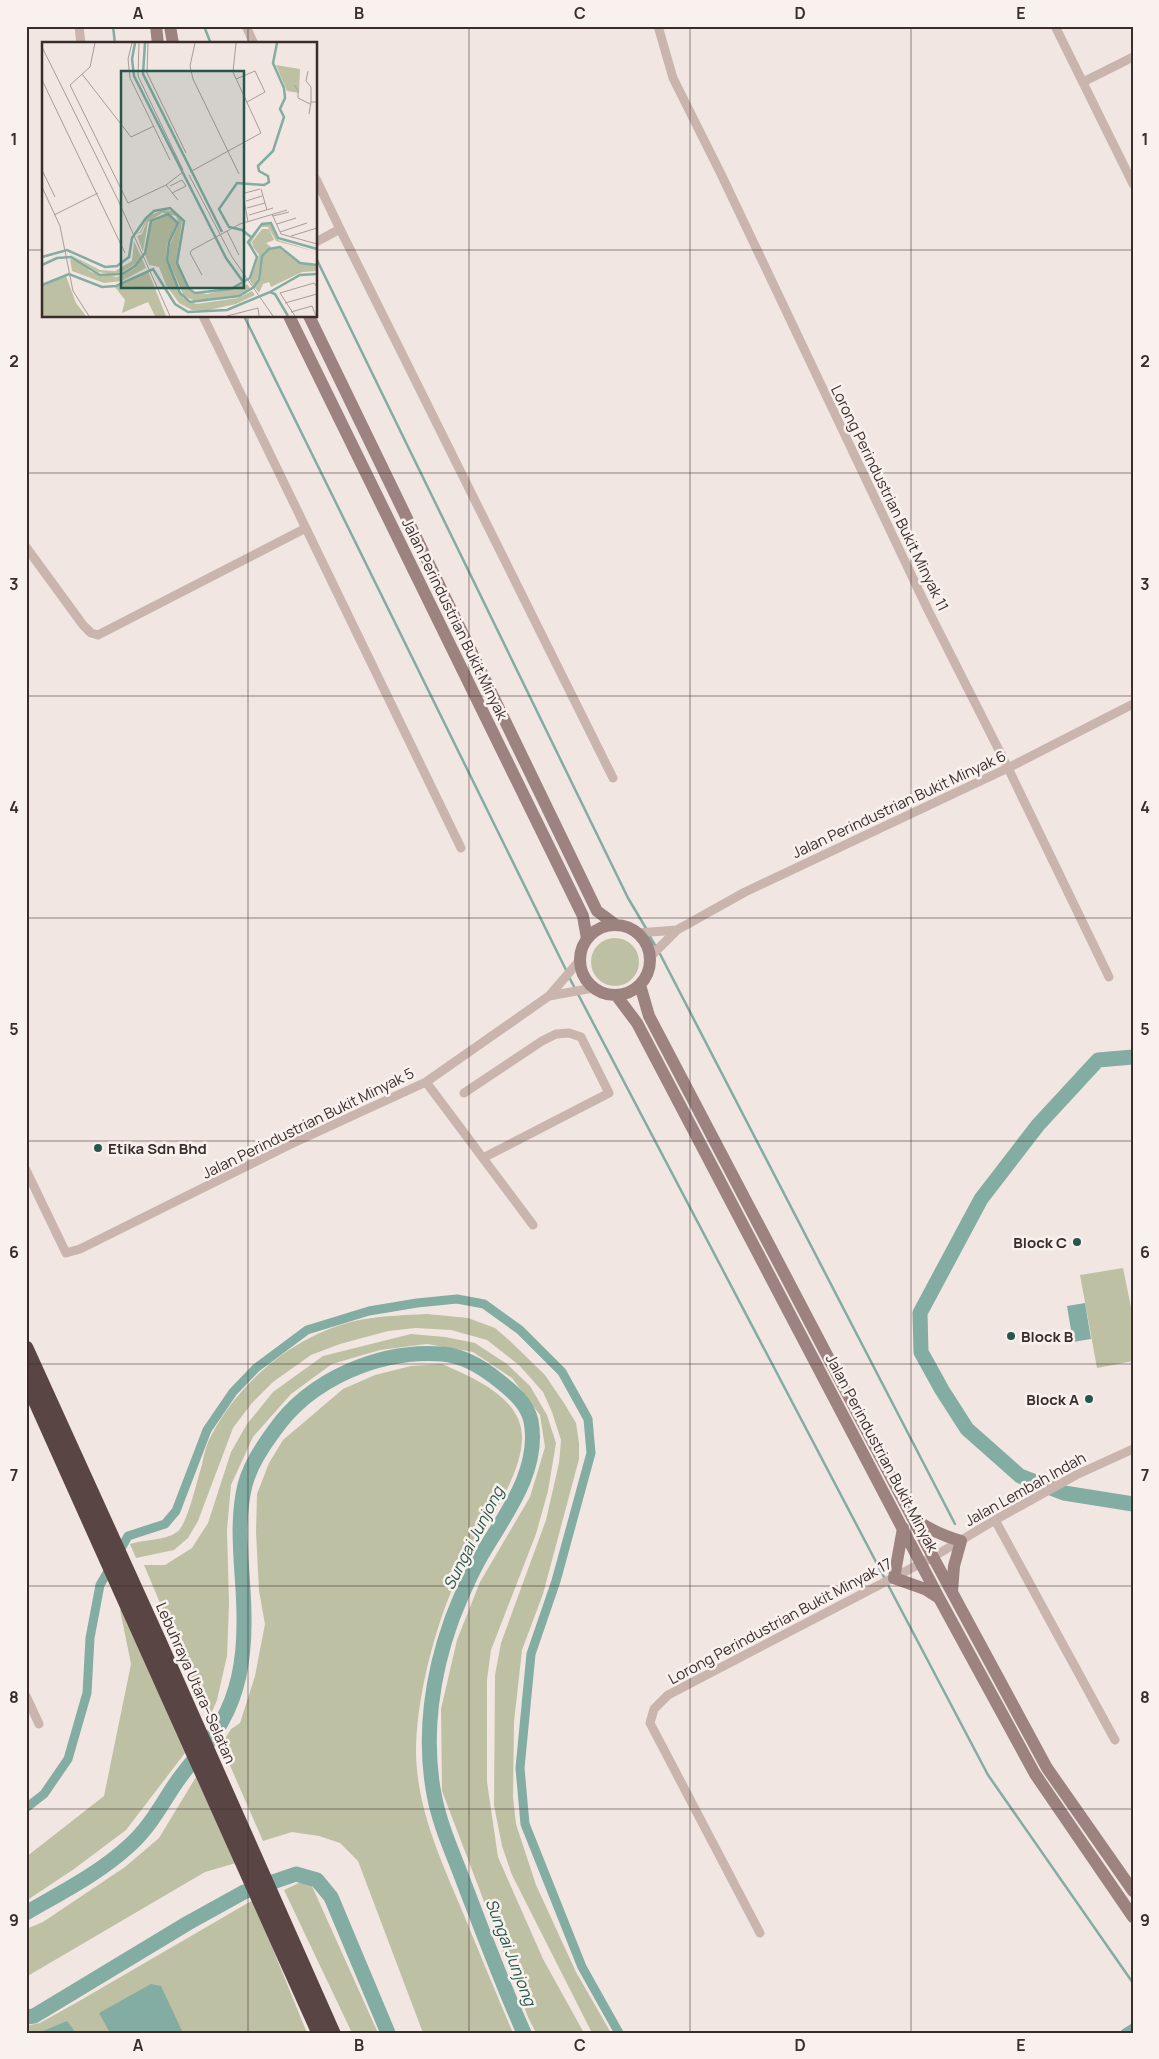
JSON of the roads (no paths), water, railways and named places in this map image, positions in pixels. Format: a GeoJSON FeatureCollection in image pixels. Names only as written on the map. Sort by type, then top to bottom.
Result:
{"type":"FeatureCollection","features":[{"type":"Feature","properties":{"kind":"highway","name":"Lebuhraya Utara–Selatan"},"geometry":{"type":"LineString","coordinates":[[26,1348],[90,1505],[271,1910],[333,2033]]}},
{"type":"Feature","properties":{"kind":"highway","name":"Lebuhraya Utara–Selatan"},"geometry":{"type":"LineString","coordinates":[[26,1380],[90,1505]]}},
{"type":"Feature","properties":{"kind":"highway","name":"Lebuhraya Utara–Selatan"},"geometry":{"type":"LineString","coordinates":[[271,1910],[319,2033]]}},
{"type":"Feature","properties":{"kind":"main road"},"geometry":{"type":"LineString","coordinates":[[156,26],[158,42]]}},
{"type":"Feature","properties":{"kind":"main road"},"geometry":{"type":"LineString","coordinates":[[170,26],[173,42]]}},
{"type":"Feature","properties":{"kind":"main road","name":"Jalan Perindustrian Bukit Minyak"},"geometry":{"type":"LineString","coordinates":[[290,318],[583,916],[588,939]]}},
{"type":"Feature","properties":{"kind":"main road","name":"Jalan Perindustrian Bukit Minyak"},"geometry":{"type":"LineString","coordinates":[[310,318],[597,910],[616,926]]}},
{"type":"Feature","properties":{"kind":"main road"},"geometry":{"type":"LineString","coordinates":[[616,926],[641,932],[648,948],[653,954],[648,972],[640,985],[625,994],[616,995],[604,994],[588,989],[586,980],[576,963],[588,939],[595,931],[605,927],[616,926]]}},
{"type":"Feature","properties":{"kind":"main road","name":"Jalan Perindustrian Bukit Minyak"},"geometry":{"type":"LineString","coordinates":[[640,985],[649,1016],[914,1518],[939,1598],[1035,1774],[1133,1917]]}},
{"type":"Feature","properties":{"kind":"main road","name":"Jalan Perindustrian Bukit Minyak"},"geometry":{"type":"LineString","coordinates":[[616,995],[636,1023],[903,1528],[952,1592],[1048,1768],[1133,1891]]}},
{"type":"Feature","properties":{"kind":"main road"},"geometry":{"type":"LineString","coordinates":[[914,1518],[936,1532],[961,1541],[954,1566],[952,1592]]}},
{"type":"Feature","properties":{"kind":"main road"},"geometry":{"type":"LineString","coordinates":[[903,1528],[889,1580],[925,1589],[939,1598]]}},
{"type":"Feature","properties":{"kind":"street"},"geometry":{"type":"LineString","coordinates":[[79,26],[81,42]]}},
{"type":"Feature","properties":{"kind":"street"},"geometry":{"type":"LineString","coordinates":[[246,26],[253,42]]}},
{"type":"Feature","properties":{"kind":"street","name":"Lorong Perindustrian Bukit Minyak 11"},"geometry":{"type":"LineString","coordinates":[[658,26],[673,78],[721,174],[924,601],[1110,977]]}},
{"type":"Feature","properties":{"kind":"street"},"geometry":{"type":"LineString","coordinates":[[1054,26],[1133,184]]}},
{"type":"Feature","properties":{"kind":"street"},"geometry":{"type":"LineString","coordinates":[[1083,82],[1133,57]]}},
{"type":"Feature","properties":{"kind":"street"},"geometry":{"type":"LineString","coordinates":[[318,183],[613,778]]}},
{"type":"Feature","properties":{"kind":"street"},"geometry":{"type":"LineString","coordinates":[[318,241],[340,229]]}},
{"type":"Feature","properties":{"kind":"street"},"geometry":{"type":"LineString","coordinates":[[204,318],[461,848]]}},
{"type":"Feature","properties":{"kind":"street"},"geometry":{"type":"LineString","coordinates":[[26,547],[83,624],[91,632],[98,635],[306,528]]}},
{"type":"Feature","properties":{"kind":"street","name":"Jalan Perindustrian Bukit Minyak 6"},"geometry":{"type":"LineString","coordinates":[[677,930],[746,892],[1008,768],[1133,704]]}},
{"type":"Feature","properties":{"kind":"street"},"geometry":{"type":"LineString","coordinates":[[641,932],[677,930]]}},
{"type":"Feature","properties":{"kind":"street"},"geometry":{"type":"LineString","coordinates":[[653,954],[677,930]]}},
{"type":"Feature","properties":{"kind":"street"},"geometry":{"type":"LineString","coordinates":[[549,996],[576,963]]}},
{"type":"Feature","properties":{"kind":"street"},"geometry":{"type":"LineString","coordinates":[[549,996],[588,989]]}},
{"type":"Feature","properties":{"kind":"street","name":"Jalan Perindustrian Bukit Minyak 5"},"geometry":{"type":"LineString","coordinates":[[26,1170],[66,1252],[80,1249],[289,1145],[426,1082],[549,996]]}},
{"type":"Feature","properties":{"kind":"street"},"geometry":{"type":"LineString","coordinates":[[464,1093],[542,1041],[556,1034],[569,1033],[581,1037],[609,1094],[483,1158]]}},
{"type":"Feature","properties":{"kind":"street"},"geometry":{"type":"LineString","coordinates":[[426,1082],[533,1225]]}},
{"type":"Feature","properties":{"kind":"street","name":"Jalan Lembah Indah"},"geometry":{"type":"LineString","coordinates":[[927,1560],[1076,1475],[1133,1449]]}},
{"type":"Feature","properties":{"kind":"street"},"geometry":{"type":"LineString","coordinates":[[995,1520],[1115,1740]]}},
{"type":"Feature","properties":{"kind":"street","name":"Lorong Perindustrian Bukit Minyak 17"},"geometry":{"type":"LineString","coordinates":[[760,1933],[650,1723],[654,1709],[668,1695],[927,1560]]}},
{"type":"Feature","properties":{"kind":"street"},"geometry":{"type":"LineString","coordinates":[[26,1696],[38,1724]]}},
{"type":"Feature","properties":{"kind":"water"},"geometry":{"type":"Polygon","coordinates":[[[1085,1303],[1091,1339],[1073,1342],[1067,1306],[1085,1303]]]}},
{"type":"Feature","properties":{"kind":"water"},"geometry":{"type":"Polygon","coordinates":[[[151,1984],[161,1986],[183,2033],[110,2033],[99,2013],[151,1984]]]}},
{"type":"Feature","properties":{"kind":"water"},"geometry":{"type":"Polygon","coordinates":[[[67,2021],[76,2033],[38,2033],[67,2021]]]}},
{"type":"Feature","properties":{"kind":"waterway"},"geometry":{"type":"LineString","coordinates":[[113,26],[115,42]]}},
{"type":"Feature","properties":{"kind":"waterway"},"geometry":{"type":"LineString","coordinates":[[204,26],[210,42]]}},
{"type":"Feature","properties":{"kind":"waterway"},"geometry":{"type":"LineString","coordinates":[[318,262],[628,898],[647,930]]}},
{"type":"Feature","properties":{"kind":"waterway"},"geometry":{"type":"LineString","coordinates":[[245,318],[567,972]]}},
{"type":"Feature","properties":{"kind":"waterway"},"geometry":{"type":"LineString","coordinates":[[649,935],[656,947]]}},
{"type":"Feature","properties":{"kind":"waterway"},"geometry":{"type":"LineString","coordinates":[[659,952],[955,1524]]}},
{"type":"Feature","properties":{"kind":"waterway"},"geometry":{"type":"LineString","coordinates":[[569,977],[885,1579]]}},
{"type":"Feature","properties":{"kind":"waterway"},"geometry":{"type":"LineString","coordinates":[[1133,1057],[1098,1060],[1038,1125],[981,1199],[920,1313],[921,1352],[967,1429],[1020,1476],[1064,1493],[1133,1504]]}},
{"type":"Feature","properties":{"kind":"waterway"},"geometry":{"type":"LineString","coordinates":[[118,1554],[128,1536],[165,1524],[176,1511],[207,1430],[233,1392],[256,1368],[307,1330],[369,1311],[457,1299],[484,1304],[520,1330],[562,1372],[588,1419],[591,1453],[556,1581],[531,1654],[520,1768],[525,1824],[582,1967],[619,2033]]}},
{"type":"Feature","properties":{"kind":"waterway","name":"Sungai Junjong"},"geometry":{"type":"LineString","coordinates":[[26,1913],[93,1873],[137,1838],[212,1737],[228,1710],[239,1674],[244,1636],[240,1537],[242,1502],[245,1485],[253,1464],[274,1431],[307,1396],[327,1382],[348,1371],[371,1362],[395,1357],[419,1354],[450,1355],[479,1367],[514,1393],[529,1415],[533,1438],[531,1455],[520,1488],[480,1557],[455,1610],[439,1661],[431,1705],[429,1750],[434,1794],[449,1845],[524,2033]]}},
{"type":"Feature","properties":{"kind":"waterway"},"geometry":{"type":"LineString","coordinates":[[26,1808],[44,1794],[68,1759],[87,1693],[90,1638],[100,1585],[111,1566]]}},
{"type":"Feature","properties":{"kind":"waterway"},"geometry":{"type":"LineString","coordinates":[[887,1583],[988,1775],[1133,1983]]}},
{"type":"Feature","properties":{"kind":"waterway"},"geometry":{"type":"LineString","coordinates":[[26,2017],[34,2016],[188,1923],[244,1892],[296,1874],[317,1880],[331,1897],[388,2033]]}},
{"type":"Feature","properties":{"kind":"waterway"},"geometry":{"type":"LineString","coordinates":[[1125,2033],[1133,2028]]}},
{"type":"Feature","properties":{"kind":"place","name":"Etika Sdn Bhd"},"geometry":{"type":"Point","coordinates":[98,1148]}},
{"type":"Feature","properties":{"kind":"place","name":"Block C"},"geometry":{"type":"Point","coordinates":[1077,1242]}},
{"type":"Feature","properties":{"kind":"place","name":"Block B"},"geometry":{"type":"Point","coordinates":[1011,1336]}},
{"type":"Feature","properties":{"kind":"place","name":"Block A"},"geometry":{"type":"Point","coordinates":[1089,1399]}}]}
